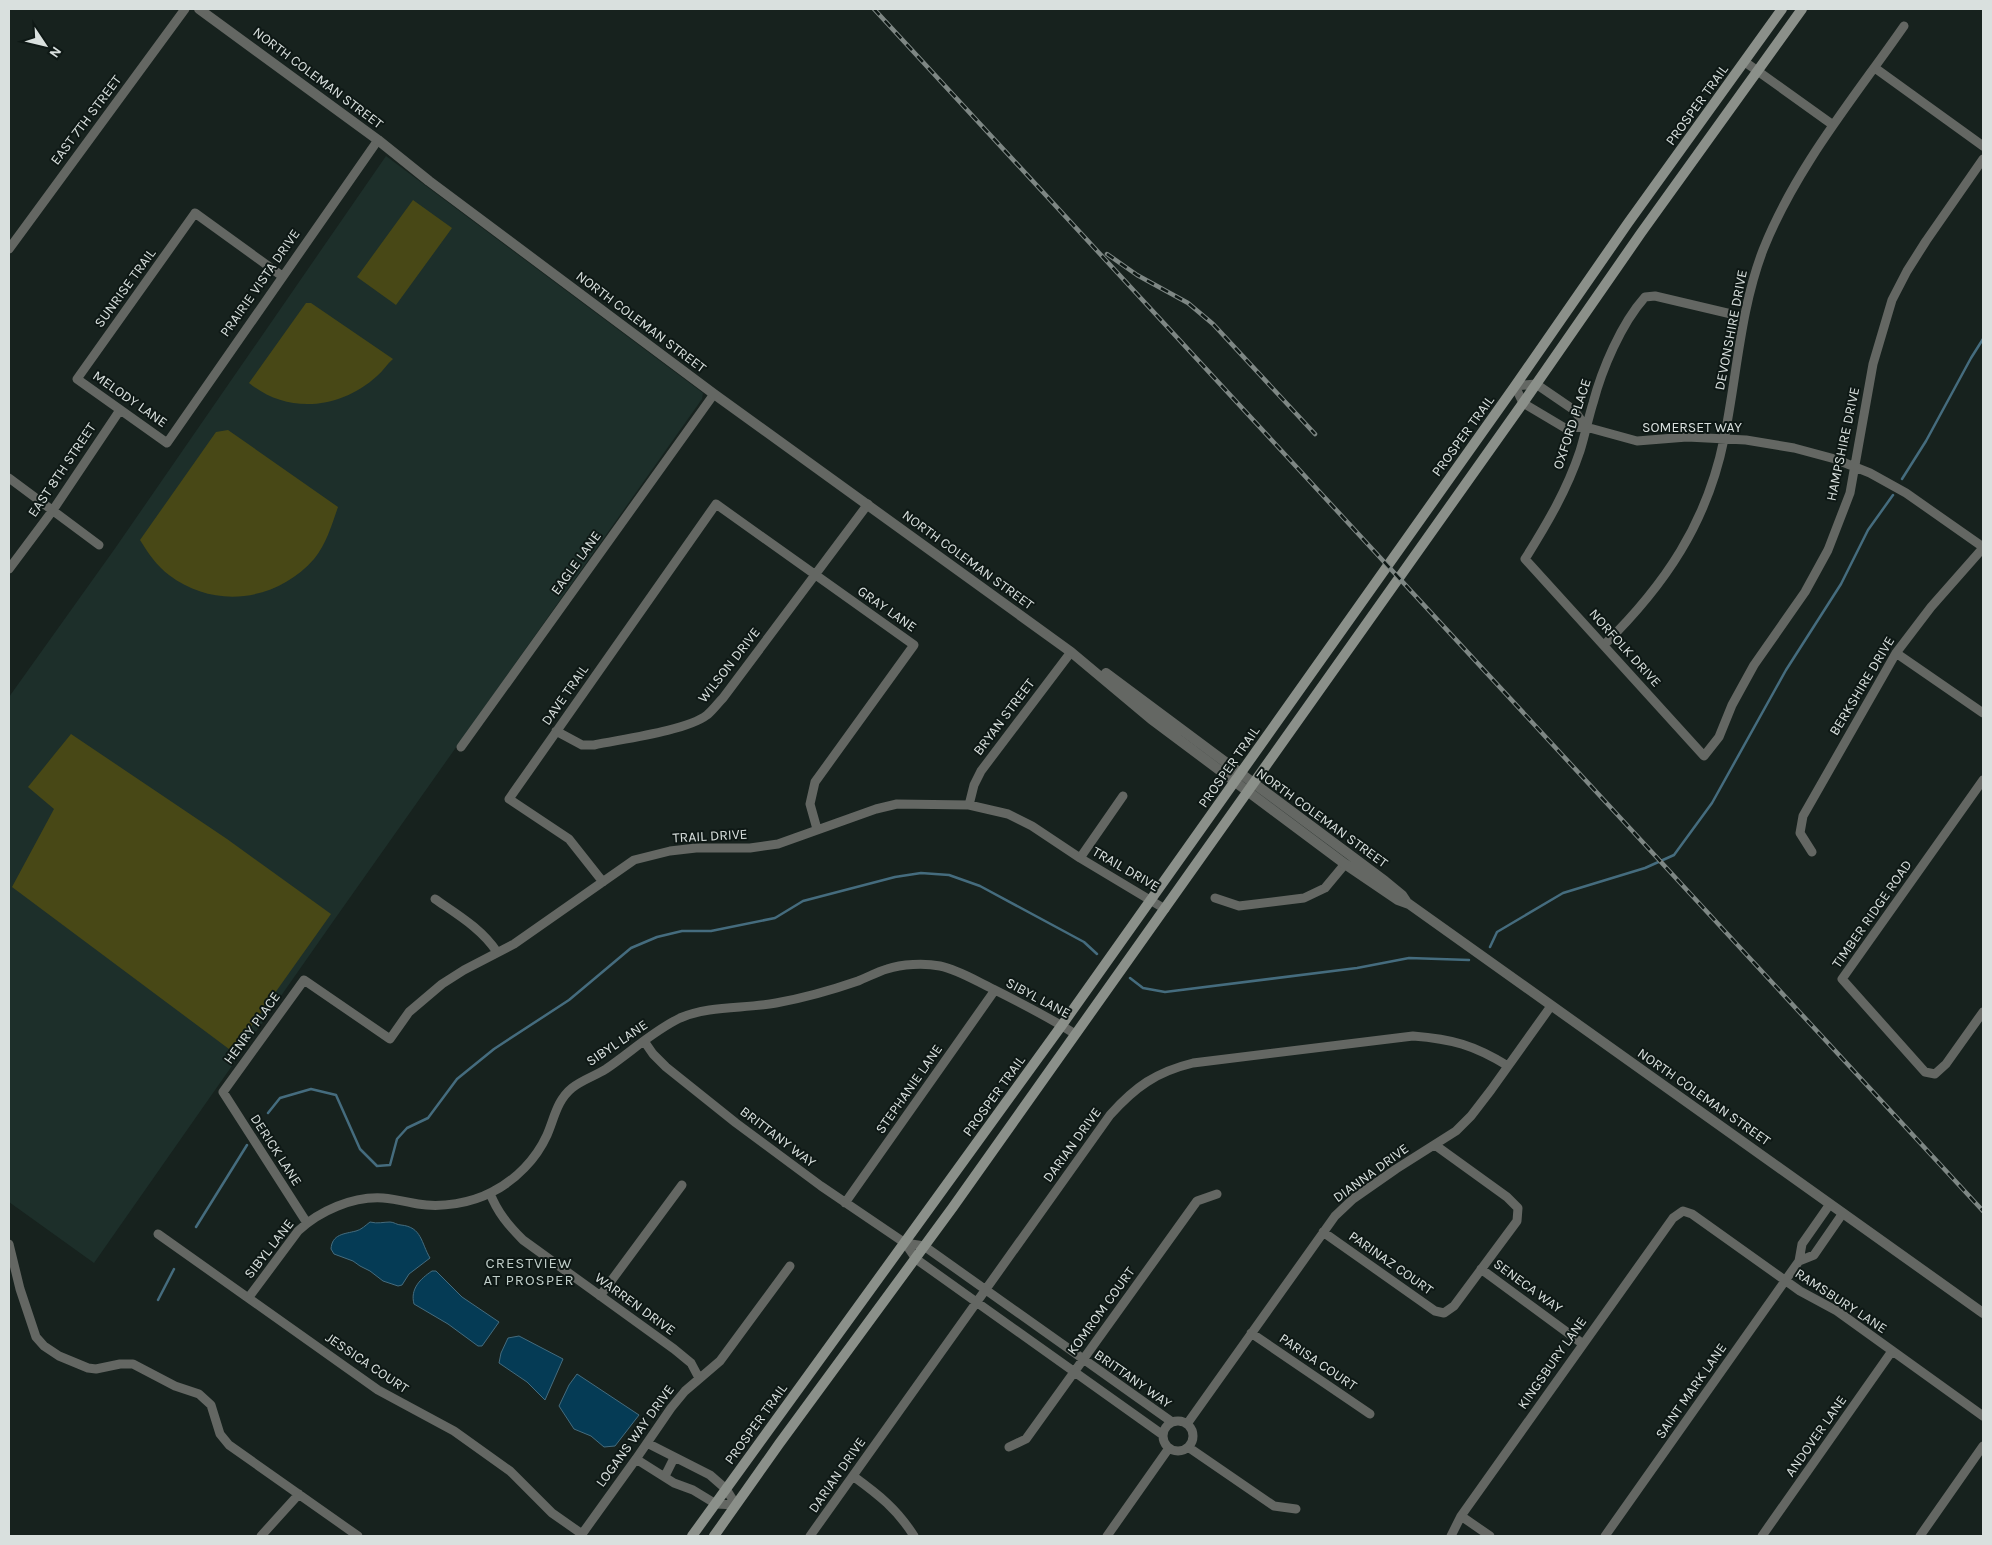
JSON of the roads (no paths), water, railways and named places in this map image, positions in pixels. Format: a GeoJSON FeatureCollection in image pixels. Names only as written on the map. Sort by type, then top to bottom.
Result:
{"type":"FeatureCollection","features":[{"type":"Feature","properties":{"kind":"main road","name":"PROSPER TRAIL"},"geometry":{"type":"LineString","coordinates":[[692,1536],[1238,779],[1628,223],[1782,9]]}},
{"type":"Feature","properties":{"kind":"main road","name":"PROSPER TRAIL"},"geometry":{"type":"LineString","coordinates":[[714,1536],[916,1259],[1165,908],[1249,786],[1802,9]]}},
{"type":"Feature","properties":{"kind":"main road"},"geometry":{"type":"LineString","coordinates":[[1628,223],[1641,233]]}},
{"type":"Feature","properties":{"kind":"street","name":"EAST 7TH STREET"},"geometry":{"type":"LineString","coordinates":[[9,248],[185,9]]}},
{"type":"Feature","properties":{"kind":"street","name":"NORTH COLEMAN STREET"},"geometry":{"type":"LineString","coordinates":[[199,9],[378,140],[436,187],[714,394],[1071,652],[1151,718],[1385,882],[1402,895],[1409,904]]}},
{"type":"Feature","properties":{"kind":"street","name":"DEVONSHIRE DRIVE"},"geometry":{"type":"LineString","coordinates":[[1604,645],[1654,591],[1680,552],[1696,523],[1712,484],[1724,438],[1744,317],[1756,271],[1771,231],[1797,180],[1833,125],[1904,26]]}},
{"type":"Feature","properties":{"kind":"street"},"geometry":{"type":"LineString","coordinates":[[1745,62],[1833,125]]}},
{"type":"Feature","properties":{"kind":"street"},"geometry":{"type":"LineString","coordinates":[[1875,68],[1983,146]]}},
{"type":"Feature","properties":{"kind":"street","name":"PRAIRIE VISTA DRIVE"},"geometry":{"type":"LineString","coordinates":[[166,443],[378,140]]}},
{"type":"Feature","properties":{"kind":"street","name":"HAMPSHIRE DRIVE"},"geometry":{"type":"LineString","coordinates":[[1704,756],[1720,737],[1732,705],[1754,665],[1817,572],[1844,511],[1855,467],[1873,364],[1892,300],[1926,240],[1983,159]]}},
{"type":"Feature","properties":{"kind":"street","name":"SUNRISE TRAIL"},"geometry":{"type":"LineString","coordinates":[[77,378],[195,213],[282,276]]}},
{"type":"Feature","properties":{"kind":"street","name":"OXFORD PLACE"},"geometry":{"type":"LineString","coordinates":[[1525,559],[1557,507],[1573,469],[1607,363],[1626,326],[1645,297],[1655,296],[1744,317]]}},
{"type":"Feature","properties":{"kind":"street","name":"MELODY LANE"},"geometry":{"type":"LineString","coordinates":[[77,378],[166,443]]}},
{"type":"Feature","properties":{"kind":"street"},"geometry":{"type":"LineString","coordinates":[[1523,403],[1515,386],[1536,384],[1574,410],[1586,428]]}},
{"type":"Feature","properties":{"kind":"street","name":"EAGLE LANE"},"geometry":{"type":"LineString","coordinates":[[461,747],[714,394]]}},
{"type":"Feature","properties":{"kind":"street","name":"SOMERSET WAY"},"geometry":{"type":"LineString","coordinates":[[1523,403],[1565,428],[1586,428],[1637,441],[1724,438],[1794,448],[1836,459],[1889,483],[1919,501],[1983,548]]}},
{"type":"Feature","properties":{"kind":"street","name":"EAST 8TH STREET"},"geometry":{"type":"LineString","coordinates":[[9,568],[53,510],[120,410]]}},
{"type":"Feature","properties":{"kind":"street"},"geometry":{"type":"LineString","coordinates":[[9,478],[99,545]]}},
{"type":"Feature","properties":{"kind":"street","name":"GRAY LANE"},"geometry":{"type":"LineString","coordinates":[[716,504],[914,645],[815,782],[810,804],[817,829]]}},
{"type":"Feature","properties":{"kind":"street","name":"DAVE TRAIL"},"geometry":{"type":"LineString","coordinates":[[603,882],[569,839],[509,798],[716,504]]}},
{"type":"Feature","properties":{"kind":"street","name":"WILSON DRIVE"},"geometry":{"type":"LineString","coordinates":[[556,731],[582,745],[594,745],[677,728],[693,723],[707,715],[723,698],[868,504]]}},
{"type":"Feature","properties":{"kind":"street","name":"BERKSHIRE DRIVE"},"geometry":{"type":"LineString","coordinates":[[1812,852],[1800,833],[1803,816],[1896,653],[1931,607],[1983,548]]}},
{"type":"Feature","properties":{"kind":"street","name":"NORFOLK DRIVE"},"geometry":{"type":"LineString","coordinates":[[1525,559],[1704,756]]}},
{"type":"Feature","properties":{"kind":"street","name":"BRYAN STREET"},"geometry":{"type":"LineString","coordinates":[[969,805],[974,785],[981,771],[1071,652]]}},
{"type":"Feature","properties":{"kind":"street"},"geometry":{"type":"LineString","coordinates":[[1896,653],[1983,713]]}},
{"type":"Feature","properties":{"kind":"street","name":"TIMBER RIDGE ROAD"},"geometry":{"type":"LineString","coordinates":[[1983,780],[1842,979],[1925,1072],[1935,1074],[1946,1064],[1983,1012]]}},
{"type":"Feature","properties":{"kind":"street","name":"NORTH COLEMAN STREET"},"geometry":{"type":"LineString","coordinates":[[1249,786],[1345,864],[1398,900],[1409,904],[1983,1312]]}},
{"type":"Feature","properties":{"kind":"street"},"geometry":{"type":"LineString","coordinates":[[1080,858],[1123,796]]}},
{"type":"Feature","properties":{"kind":"street","name":"TRAIL DRIVE"},"geometry":{"type":"LineString","coordinates":[[304,980],[390,1039],[409,1012],[442,984],[530,933],[634,860],[670,851],[696,848],[750,848],[778,844],[817,829],[897,804],[969,805],[1008,814],[1032,826],[1080,858],[1165,908]]}},
{"type":"Feature","properties":{"kind":"street"},"geometry":{"type":"LineString","coordinates":[[1215,898],[1239,906],[1304,898],[1325,888],[1345,864]]}},
{"type":"Feature","properties":{"kind":"street"},"geometry":{"type":"LineString","coordinates":[[435,899],[479,930],[497,952]]}},
{"type":"Feature","properties":{"kind":"street","name":"SIBYL LANE"},"geometry":{"type":"LineString","coordinates":[[249,1297],[286,1246],[307,1223],[330,1210],[355,1201],[382,1198],[426,1205],[447,1205],[490,1193],[520,1172],[530,1162],[543,1141],[556,1108],[568,1092],[606,1069],[680,1018],[715,1009],[774,1003],[808,996],[887,969],[913,965],[940,966],[963,974],[995,990],[1062,1025],[1075,1034]]}},
{"type":"Feature","properties":{"kind":"street","name":"HENRY PLACE"},"geometry":{"type":"LineString","coordinates":[[223,1092],[304,980]]}},
{"type":"Feature","properties":{"kind":"street","name":"STEPHANIE LANE"},"geometry":{"type":"LineString","coordinates":[[845,1203],[995,990]]}},
{"type":"Feature","properties":{"kind":"street","name":"DIANNA DRIVE"},"geometry":{"type":"LineString","coordinates":[[1187,1424],[1335,1216],[1353,1199],[1456,1131],[1471,1116],[1551,1006]]}},
{"type":"Feature","properties":{"kind":"street","name":"DARIAN DRIVE"},"geometry":{"type":"LineString","coordinates":[[810,1536],[1110,1115],[1135,1090],[1161,1073],[1194,1063],[1413,1036],[1447,1039],[1465,1044],[1485,1052],[1508,1066]]}},
{"type":"Feature","properties":{"kind":"street","name":"BRITTANY WAY"},"geometry":{"type":"LineString","coordinates":[[644,1041],[652,1054],[666,1067],[845,1203],[905,1243],[916,1259],[1163,1435]]}},
{"type":"Feature","properties":{"kind":"street","name":"DERICK LANE"},"geometry":{"type":"LineString","coordinates":[[223,1092],[307,1223]]}},
{"type":"Feature","properties":{"kind":"street"},"geometry":{"type":"LineString","coordinates":[[1435,1145],[1507,1197],[1518,1208],[1517,1221],[1481,1269]]}},
{"type":"Feature","properties":{"kind":"street"},"geometry":{"type":"LineString","coordinates":[[600,1296],[682,1185]]}},
{"type":"Feature","properties":{"kind":"street","name":"WARREN DRIVE"},"geometry":{"type":"LineString","coordinates":[[490,1193],[502,1217],[523,1240],[674,1349],[691,1364],[699,1378]]}},
{"type":"Feature","properties":{"kind":"street","name":"KOMROM COURT"},"geometry":{"type":"LineString","coordinates":[[1009,1447],[1026,1439],[1198,1201],[1218,1194]]}},
{"type":"Feature","properties":{"kind":"street","name":"SAINT MARK LANE"},"geometry":{"type":"LineString","coordinates":[[1605,1536],[1799,1261],[1802,1244],[1830,1204]]}},
{"type":"Feature","properties":{"kind":"street","name":"RAMSBURY LANE"},"geometry":{"type":"LineString","coordinates":[[1682,1211],[1692,1214],[1808,1296],[1837,1311],[1983,1416]]}},
{"type":"Feature","properties":{"kind":"street","name":"KINGSBURY LANE"},"geometry":{"type":"LineString","coordinates":[[1451,1536],[1461,1516],[1583,1344],[1673,1218],[1682,1211]]}},
{"type":"Feature","properties":{"kind":"street","name":"SAINT MARK LANE"},"geometry":{"type":"LineString","coordinates":[[1799,1261],[1814,1255],[1843,1213]]}},
{"type":"Feature","properties":{"kind":"street","name":"PARINAZ COURT"},"geometry":{"type":"LineString","coordinates":[[1323,1232],[1435,1311],[1444,1313],[1454,1306],[1481,1269]]}},
{"type":"Feature","properties":{"kind":"street","name":"JESSICA COURT"},"geometry":{"type":"LineString","coordinates":[[158,1234],[378,1390],[454,1431],[510,1471],[552,1513],[582,1534]]}},
{"type":"Feature","properties":{"kind":"street","name":"BRITTANY WAY"},"geometry":{"type":"LineString","coordinates":[[905,1243],[924,1246],[1083,1361],[1172,1422]]}},
{"type":"Feature","properties":{"kind":"street"},"geometry":{"type":"LineString","coordinates":[[9,1244],[18,1281],[36,1336],[44,1346],[60,1356],[88,1368],[96,1369],[120,1364],[133,1364],[174,1386],[199,1394],[211,1405],[223,1438],[236,1451],[358,1536]]}},
{"type":"Feature","properties":{"kind":"street","name":"LOGANS WAY DRIVE"},"geometry":{"type":"LineString","coordinates":[[582,1534],[676,1402],[685,1391],[720,1361],[790,1266]]}},
{"type":"Feature","properties":{"kind":"street","name":"SENECA WAY"},"geometry":{"type":"LineString","coordinates":[[1481,1269],[1583,1344]]}},
{"type":"Feature","properties":{"kind":"street","name":"PARISA COURT"},"geometry":{"type":"LineString","coordinates":[[1251,1333],[1370,1414]]}},
{"type":"Feature","properties":{"kind":"street","name":"ANDOVER LANE"},"geometry":{"type":"LineString","coordinates":[[1762,1536],[1892,1351]]}},
{"type":"Feature","properties":{"kind":"street"},"geometry":{"type":"LineString","coordinates":[[1172,1422],[1187,1424],[1192,1433],[1191,1443],[1188,1447],[1179,1451],[1169,1448],[1163,1440],[1167,1425],[1172,1422]]}},
{"type":"Feature","properties":{"kind":"street"},"geometry":{"type":"LineString","coordinates":[[647,1443],[710,1475],[726,1489],[736,1506]]}},
{"type":"Feature","properties":{"kind":"street"},"geometry":{"type":"LineString","coordinates":[[1920,1536],[1983,1446]]}},
{"type":"Feature","properties":{"kind":"street"},"geometry":{"type":"LineString","coordinates":[[1188,1447],[1274,1506],[1296,1509]]}},
{"type":"Feature","properties":{"kind":"street"},"geometry":{"type":"LineString","coordinates":[[1107,1536],[1169,1448]]}},
{"type":"Feature","properties":{"kind":"street"},"geometry":{"type":"LineString","coordinates":[[665,1476],[674,1458]]}},
{"type":"Feature","properties":{"kind":"street"},"geometry":{"type":"LineString","coordinates":[[636,1460],[716,1504],[736,1506]]}},
{"type":"Feature","properties":{"kind":"street"},"geometry":{"type":"LineString","coordinates":[[853,1476],[886,1500],[906,1523],[914,1536]]}},
{"type":"Feature","properties":{"kind":"street"},"geometry":{"type":"LineString","coordinates":[[261,1536],[299,1494]]}},
{"type":"Feature","properties":{"kind":"street"},"geometry":{"type":"LineString","coordinates":[[1461,1516],[1490,1536]]}},
{"type":"Feature","properties":{"kind":"water"},"geometry":{"type":"Polygon","coordinates":[[[370,1222],[391,1222],[408,1226],[417,1232],[420,1237],[430,1258],[409,1274],[402,1285],[398,1286],[383,1281],[353,1261],[334,1254],[331,1249],[336,1238],[358,1230],[370,1222]]]}},
{"type":"Feature","properties":{"kind":"water"},"geometry":{"type":"Polygon","coordinates":[[[432,1271],[436,1271],[462,1297],[499,1322],[482,1346],[478,1346],[448,1324],[414,1304],[413,1294],[417,1285],[432,1271]]]}},
{"type":"Feature","properties":{"kind":"water"},"geometry":{"type":"Polygon","coordinates":[[[519,1336],[563,1359],[545,1400],[527,1382],[499,1363],[501,1353],[508,1338],[519,1336]]]}},
{"type":"Feature","properties":{"kind":"water"},"geometry":{"type":"Polygon","coordinates":[[[577,1374],[639,1415],[615,1446],[604,1447],[591,1436],[574,1429],[559,1406],[569,1385],[577,1374]]]}},
{"type":"Feature","properties":{"kind":"waterway"},"geometry":{"type":"LineString","coordinates":[[1902,479],[1926,441],[1983,339]]}},
{"type":"Feature","properties":{"kind":"waterway"},"geometry":{"type":"LineString","coordinates":[[1490,947],[1497,932],[1563,893],[1645,868],[1674,855],[1712,803],[1786,670],[1841,584],[1868,530],[1893,495]]}},
{"type":"Feature","properties":{"kind":"waterway"},"geometry":{"type":"LineString","coordinates":[[268,1113],[280,1098],[311,1089],[336,1095],[360,1149],[377,1166],[390,1165],[397,1139],[407,1128],[428,1118],[457,1079],[494,1049],[569,1000],[631,948],[657,937],[682,931],[711,931],[775,918],[803,901],[895,877],[921,873],[949,875],[980,886],[1084,942],[1097,954]]}},
{"type":"Feature","properties":{"kind":"waterway"},"geometry":{"type":"LineString","coordinates":[[1130,978],[1143,988],[1165,992],[1357,968],[1409,958],[1469,960]]}},
{"type":"Feature","properties":{"kind":"waterway"},"geometry":{"type":"LineString","coordinates":[[196,1227],[247,1145]]}},
{"type":"Feature","properties":{"kind":"waterway"},"geometry":{"type":"LineString","coordinates":[[158,1300],[174,1269]]}},
{"type":"Feature","properties":{"kind":"railway"},"geometry":{"type":"LineString","coordinates":[[874,9],[1983,1211]]}},
{"type":"Feature","properties":{"kind":"railway"},"geometry":{"type":"LineString","coordinates":[[1107,254],[1137,275],[1188,303],[1213,324],[1315,434]]}},
{"type":"Feature","properties":{"kind":"district","name":"CRESTVIEW AT PROSPER"},"geometry":{"type":"Point","coordinates":[529,1272]}}]}
